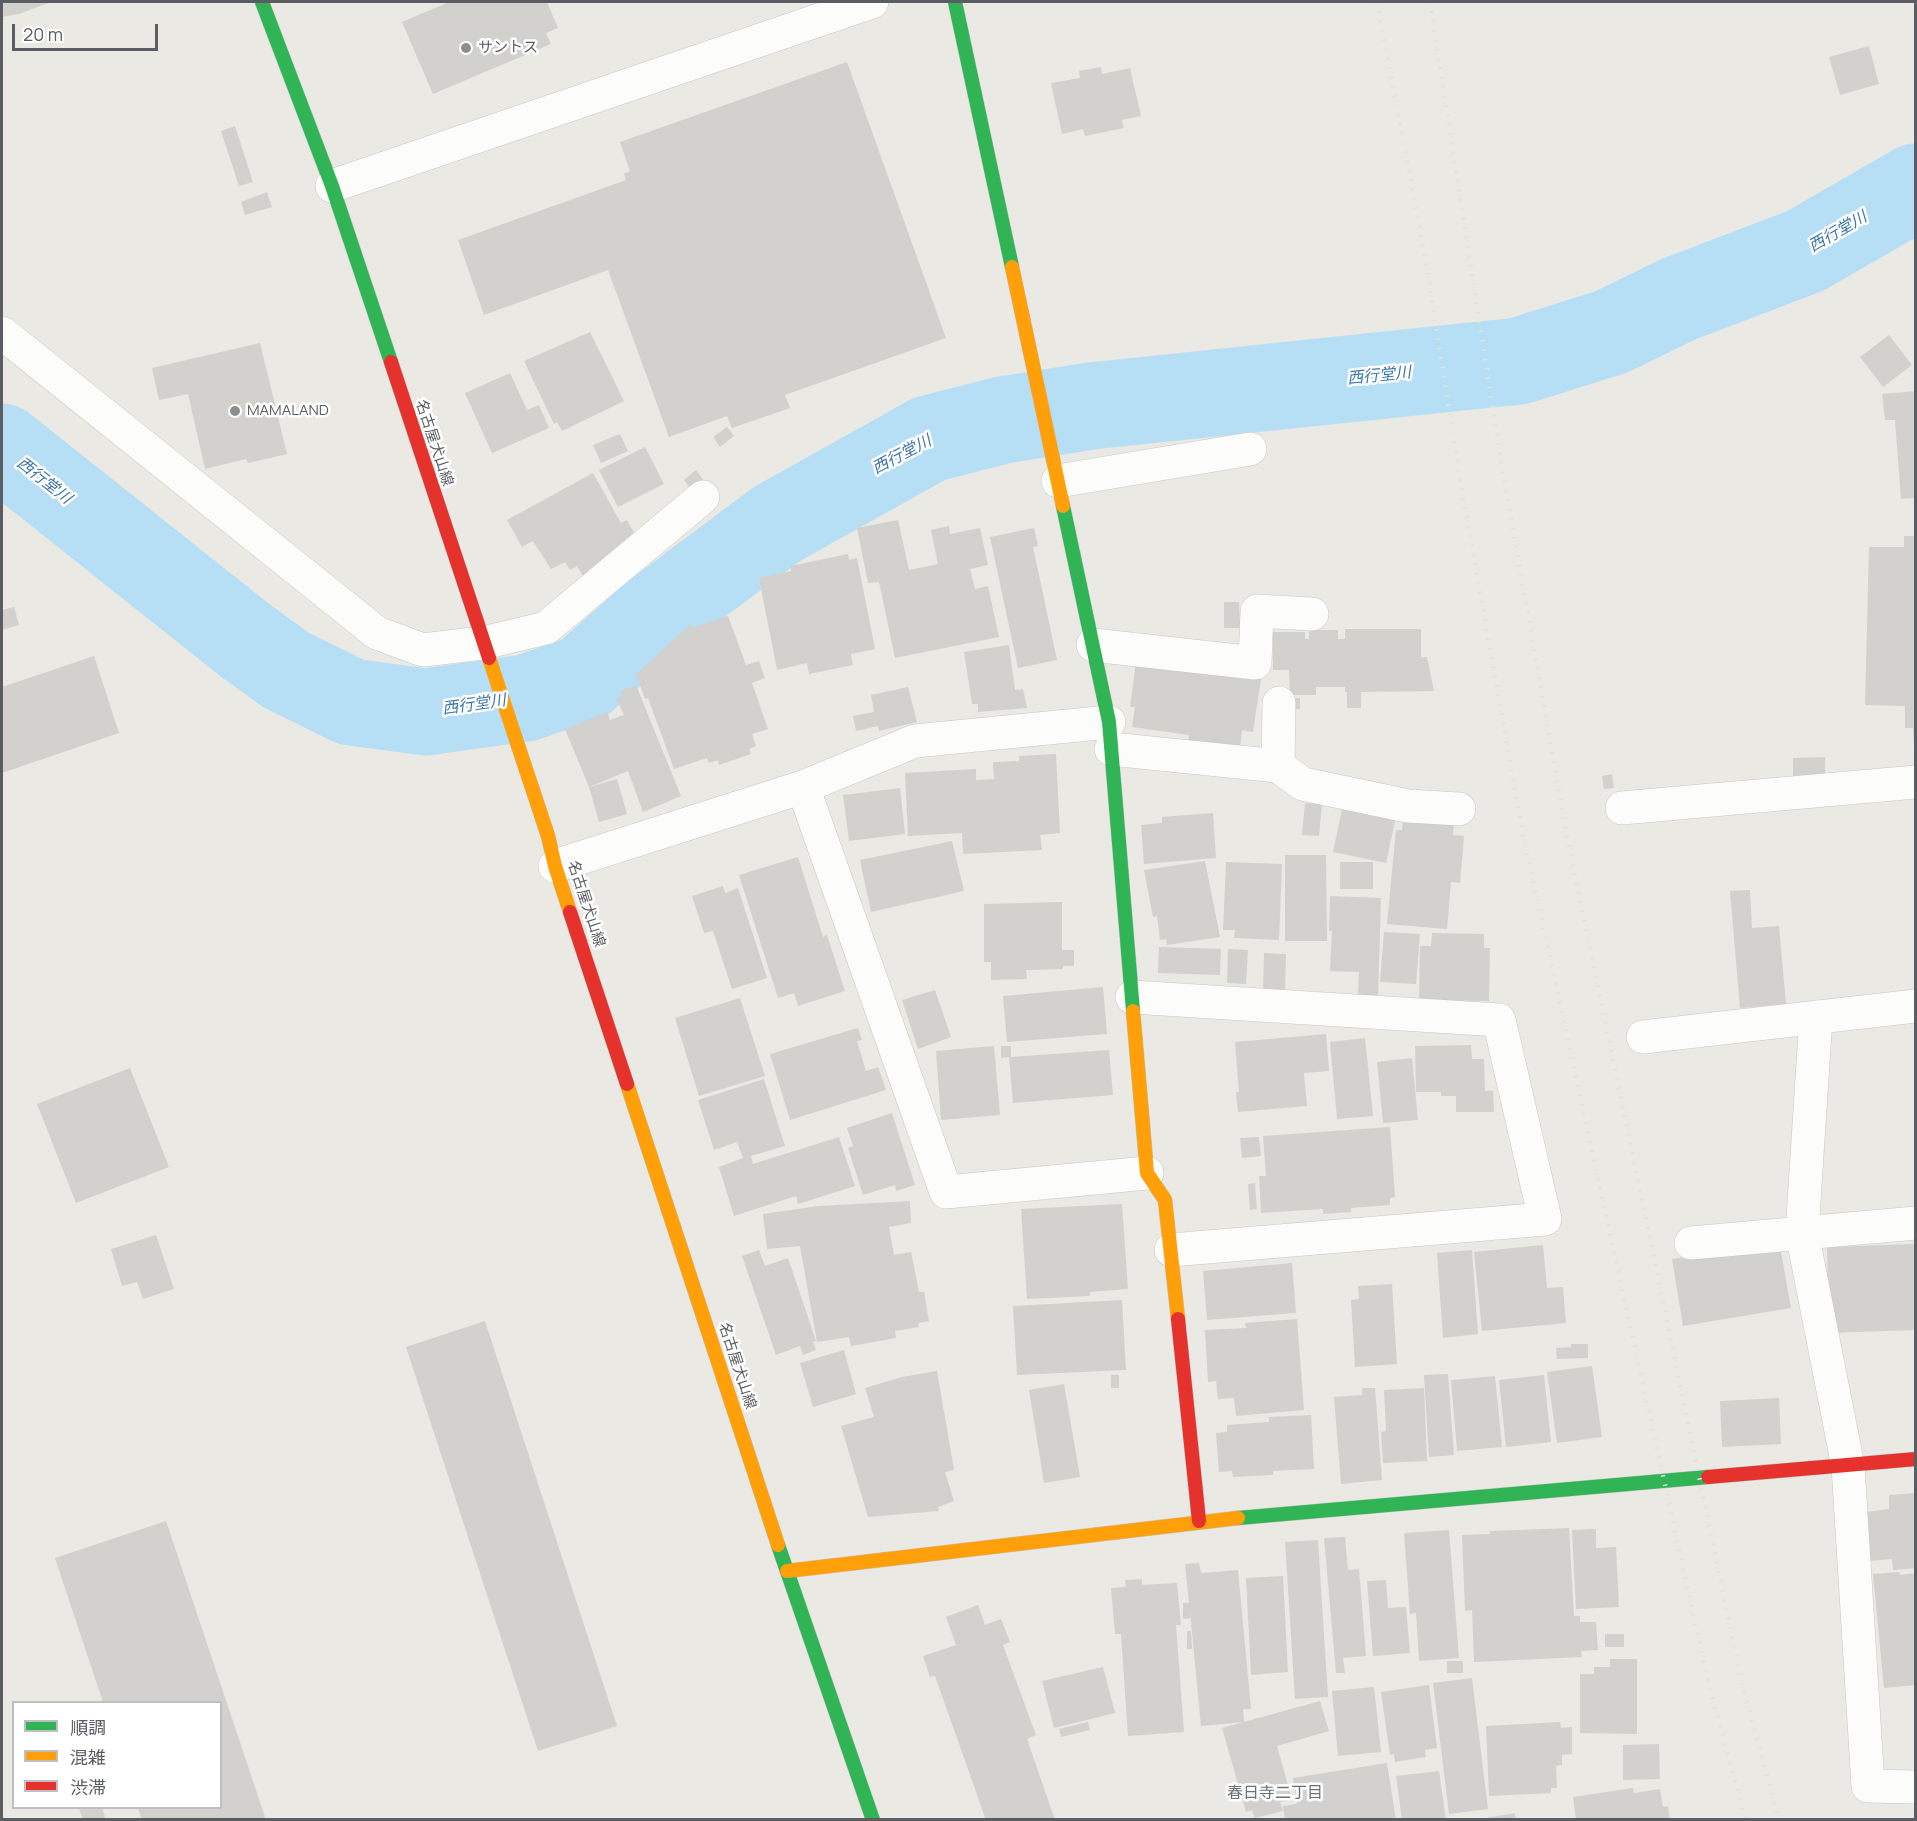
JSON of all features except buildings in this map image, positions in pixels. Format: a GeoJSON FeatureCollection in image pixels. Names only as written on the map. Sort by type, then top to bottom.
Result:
{"type":"FeatureCollection","features":[{"type":"Feature","properties":{"kind":"street","name":"名古屋犬山線"},"geometry":{"type":"LineString","coordinates":[[262,2],[332,186],[527,772],[548,836],[555,866],[787,1571],[873,1820]]}},
{"type":"Feature","properties":{"kind":"street"},"geometry":{"type":"LineString","coordinates":[[332,186],[872,2]]}},
{"type":"Feature","properties":{"kind":"street"},"geometry":{"type":"LineString","coordinates":[[955,2],[1030,345],[1110,735],[1147,1173],[1166,1200],[1198,1521]]}},
{"type":"Feature","properties":{"kind":"street"},"geometry":{"type":"LineString","coordinates":[[2,333],[377,633],[423,650],[486,651],[546,628],[703,497]]}},
{"type":"Feature","properties":{"kind":"street"},"geometry":{"type":"LineString","coordinates":[[1056,468],[1250,449]]}},
{"type":"Feature","properties":{"kind":"street"},"geometry":{"type":"LineString","coordinates":[[1093,645],[1255,663],[1257,611],[1312,614]]}},
{"type":"Feature","properties":{"kind":"street"},"geometry":{"type":"LineString","coordinates":[[1278,766],[1279,703]]}},
{"type":"Feature","properties":{"kind":"street"},"geometry":{"type":"LineString","coordinates":[[555,866],[803,787],[915,741],[1110,735],[1278,766],[1303,784],[1408,806],[1459,809]]}},
{"type":"Feature","properties":{"kind":"street"},"geometry":{"type":"LineString","coordinates":[[1622,808],[1916,782]]}},
{"type":"Feature","properties":{"kind":"street"},"geometry":{"type":"LineString","coordinates":[[803,787],[946,1192],[1147,1173]]}},
{"type":"Feature","properties":{"kind":"street"},"geometry":{"type":"LineString","coordinates":[[1132,997],[1499,1020],[1545,1219],[1171,1250]]}},
{"type":"Feature","properties":{"kind":"street"},"geometry":{"type":"LineString","coordinates":[[1643,1037],[1916,1006]]}},
{"type":"Feature","properties":{"kind":"street"},"geometry":{"type":"LineString","coordinates":[[1816,1017],[1802,1233],[1848,1466],[1868,1786],[1916,1787]]}},
{"type":"Feature","properties":{"kind":"street"},"geometry":{"type":"LineString","coordinates":[[1691,1243],[1916,1223]]}},
{"type":"Feature","properties":{"kind":"street"},"geometry":{"type":"LineString","coordinates":[[787,1571],[1198,1521],[1916,1459]]}},
{"type":"Feature","properties":{"kind":"waterway","name":"西行堂川"},"geometry":{"type":"LineString","coordinates":[[2,447],[246,641],[286,670],[351,702],[426,712],[526,698],[584,678],[655,615],[777,524],[929,439],[1003,420],[1091,406],[1519,361],[1611,332],[1679,299],[1805,251],[1916,187]]}},
{"type":"Feature","properties":{"kind":"railway"},"geometry":{"type":"LineString","coordinates":[[1377,2],[1426,261],[1458,468],[1523,834],[1708,1682],[1746,1820]]}},
{"type":"Feature","properties":{"kind":"railway"},"geometry":{"type":"LineString","coordinates":[[1430,2],[1501,461],[1566,831],[1740,1675],[1779,1820]]}},
{"type":"Feature","properties":{"kind":"traffic: fast"},"geometry":{"type":"LineString","coordinates":[[262,2],[332,186],[391,362]]}},
{"type":"Feature","properties":{"kind":"traffic: fast"},"geometry":{"type":"LineString","coordinates":[[955,2],[1012,267]]}},
{"type":"Feature","properties":{"kind":"traffic: fast"},"geometry":{"type":"LineString","coordinates":[[1063,506],[1109,722],[1133,1011]]}},
{"type":"Feature","properties":{"kind":"traffic: fast"},"geometry":{"type":"LineString","coordinates":[[1238,1518],[1708,1477]]}},
{"type":"Feature","properties":{"kind":"traffic: fast"},"geometry":{"type":"LineString","coordinates":[[778,1545],[873,1820]]}},
{"type":"Feature","properties":{"kind":"traffic: slow"},"geometry":{"type":"LineString","coordinates":[[1012,267],[1063,506]]}},
{"type":"Feature","properties":{"kind":"traffic: slow"},"geometry":{"type":"LineString","coordinates":[[489,658],[548,836],[570,912]]}},
{"type":"Feature","properties":{"kind":"traffic: slow"},"geometry":{"type":"LineString","coordinates":[[1133,1011],[1147,1173],[1165,1200],[1178,1319]]}},
{"type":"Feature","properties":{"kind":"traffic: slow"},"geometry":{"type":"LineString","coordinates":[[627,1084],[778,1545]]}},
{"type":"Feature","properties":{"kind":"traffic: slow"},"geometry":{"type":"LineString","coordinates":[[787,1571],[1238,1518]]}},
{"type":"Feature","properties":{"kind":"traffic: jam"},"geometry":{"type":"LineString","coordinates":[[391,362],[489,658]]}},
{"type":"Feature","properties":{"kind":"traffic: jam"},"geometry":{"type":"LineString","coordinates":[[570,912],[627,1084]]}},
{"type":"Feature","properties":{"kind":"traffic: jam"},"geometry":{"type":"LineString","coordinates":[[1178,1319],[1199,1521]]}},
{"type":"Feature","properties":{"kind":"traffic: jam"},"geometry":{"type":"LineString","coordinates":[[1708,1477],[1916,1459]]}},
{"type":"Feature","properties":{"kind":"place","name":"サントス"},"geometry":{"type":"Point","coordinates":[466,48]}},
{"type":"Feature","properties":{"kind":"place","name":"MAMALAND"},"geometry":{"type":"Point","coordinates":[235,411]}},
{"type":"Feature","properties":{"kind":"district","name":"春日寺二丁目"},"geometry":{"type":"Point","coordinates":[1275,1794]}}]}
